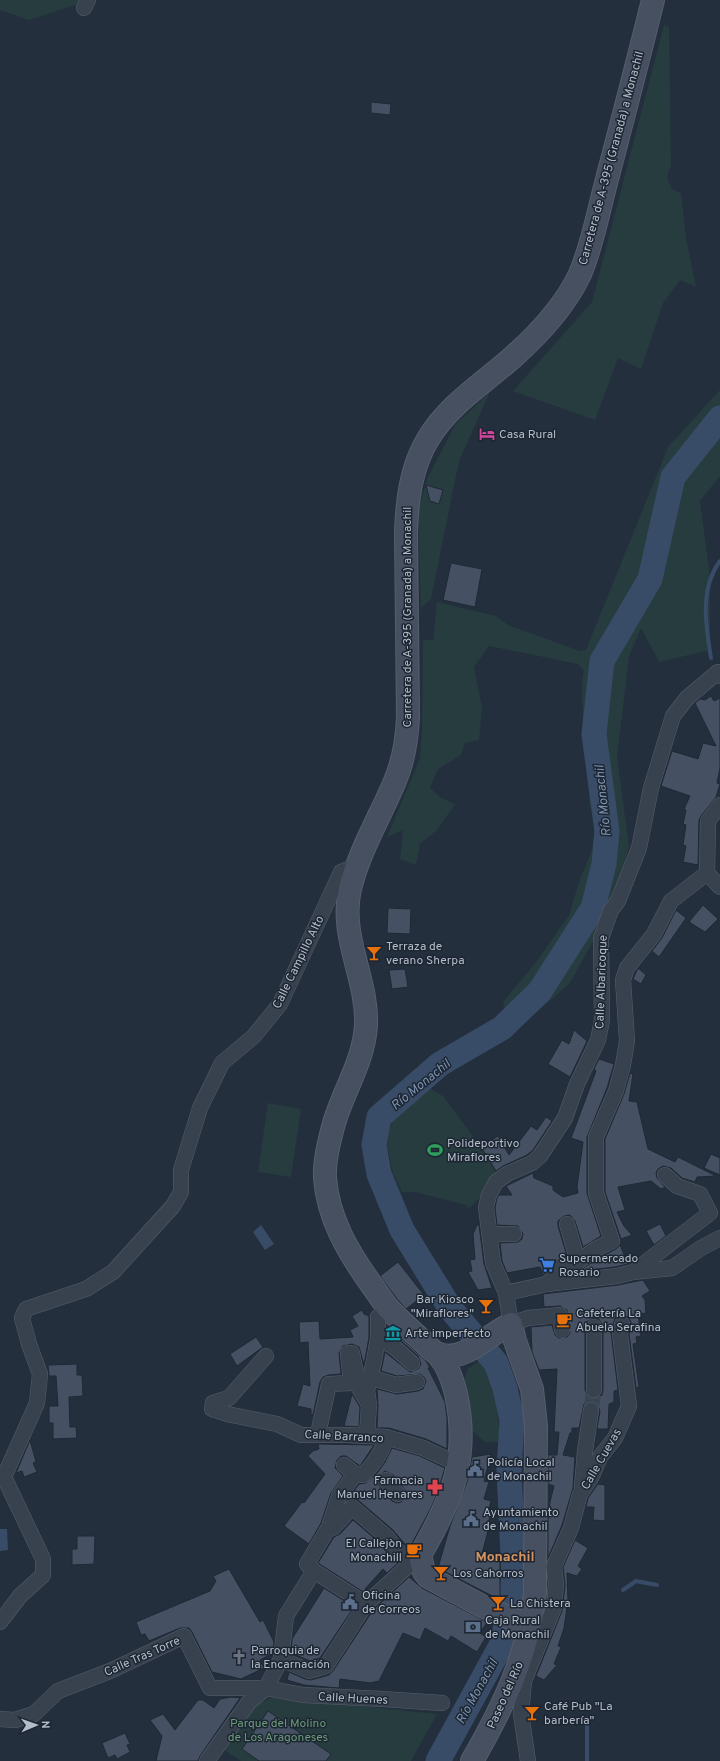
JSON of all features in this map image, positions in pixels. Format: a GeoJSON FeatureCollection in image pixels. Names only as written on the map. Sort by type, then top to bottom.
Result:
{"type":"FeatureCollection","features":[{"type":"Feature","properties":{"kind":"street","name":"Carretera de A-395 (Granada) a Monachil"},"geometry":{"type":"LineString","coordinates":[[439,1354],[432,1350],[388,1308],[356,1263],[342,1238],[332,1214],[327,1195],[325,1176],[326,1160],[335,1120],[358,1064],[364,1044],[366,1023],[364,1000],[349,936],[347,913],[350,891],[356,866],[396,780],[407,740],[407,505],[411,480],[416,466],[428,439],[439,422],[456,404],[513,357],[540,331],[556,312],[580,273],[626,107],[653,0]]}},
{"type":"Feature","properties":{"kind":"street","name":"Calle Albaricoque"},"geometry":{"type":"LineString","coordinates":[[511,1324],[506,1293],[493,1263],[486,1207],[496,1182],[507,1174],[532,1163],[540,1156],[565,1118],[577,1084],[598,1040],[602,1020],[601,938],[611,910],[618,901],[639,848],[651,788],[673,716],[687,698],[719,674]]}},
{"type":"Feature","properties":{"kind":"street"},"geometry":{"type":"LineString","coordinates":[[720,805],[708,821],[707,873],[720,887]]}},
{"type":"Feature","properties":{"kind":"street","name":"Calle Campillo Alto"},"geometry":{"type":"LineString","coordinates":[[0,1622],[20,1596],[43,1575],[43,1559],[4,1477],[37,1403],[40,1374],[29,1344],[22,1318],[26,1309],[86,1289],[113,1272],[173,1206],[181,1192],[181,1170],[200,1108],[222,1063],[254,1036],[280,1004],[342,872],[356,866]]}},
{"type":"Feature","properties":{"kind":"street"},"geometry":{"type":"LineString","coordinates":[[547,1284],[562,1268],[578,1262],[594,1250],[612,1241],[596,1192],[598,1163],[596,1137],[616,1091],[623,1065],[627,1041],[623,980],[627,968],[654,934],[671,901],[707,873]]}},
{"type":"Feature","properties":{"kind":"street"},"geometry":{"type":"LineString","coordinates":[[633,1272],[715,1212],[700,1194],[678,1186],[665,1175]]}},
{"type":"Feature","properties":{"kind":"street"},"geometry":{"type":"LineString","coordinates":[[567,1224],[578,1262]]}},
{"type":"Feature","properties":{"kind":"street"},"geometry":{"type":"LineString","coordinates":[[490,1234],[514,1234]]}},
{"type":"Feature","properties":{"kind":"street"},"geometry":{"type":"LineString","coordinates":[[506,1293],[547,1284],[672,1268],[701,1248],[720,1238]]}},
{"type":"Feature","properties":{"kind":"street"},"geometry":{"type":"LineString","coordinates":[[367,1435],[369,1405],[367,1390],[378,1338],[378,1317],[388,1308]]}},
{"type":"Feature","properties":{"kind":"street"},"geometry":{"type":"LineString","coordinates":[[439,1354],[451,1357],[469,1351],[492,1334],[511,1324],[528,1318],[560,1315],[562,1330]]}},
{"type":"Feature","properties":{"kind":"street","name":"Paseo del Río"},"geometry":{"type":"LineString","coordinates":[[472,1761],[519,1679],[524,1652],[515,1620],[535,1593],[536,1426],[532,1389],[515,1341],[511,1324]]}},
{"type":"Feature","properties":{"kind":"street","name":"Calle Cuevas"},"geometry":{"type":"LineString","coordinates":[[528,1761],[521,1714],[519,1679],[554,1608],[556,1584],[554,1566],[571,1528],[580,1494],[591,1478],[600,1457],[616,1438],[629,1406],[620,1334],[622,1324]]}},
{"type":"Feature","properties":{"kind":"street"},"geometry":{"type":"LineString","coordinates":[[594,1327],[594,1390]]}},
{"type":"Feature","properties":{"kind":"street"},"geometry":{"type":"LineString","coordinates":[[378,1338],[394,1347],[412,1363]]}},
{"type":"Feature","properties":{"kind":"street"},"geometry":{"type":"LineString","coordinates":[[452,1378],[469,1351]]}},
{"type":"Feature","properties":{"kind":"street"},"geometry":{"type":"LineString","coordinates":[[318,1434],[329,1384],[351,1383],[348,1354],[352,1353],[358,1388],[369,1405]]}},
{"type":"Feature","properties":{"kind":"street"},"geometry":{"type":"LineString","coordinates":[[281,1659],[309,1671],[326,1666],[366,1604],[412,1561],[448,1503],[456,1479],[462,1427],[460,1410],[452,1378],[439,1354]]}},
{"type":"Feature","properties":{"kind":"street","name":"Calle Barranco"},"geometry":{"type":"LineString","coordinates":[[266,1356],[228,1398],[213,1403],[212,1409],[227,1414],[277,1424],[301,1435],[367,1435],[386,1437],[423,1448],[458,1464]]}},
{"type":"Feature","properties":{"kind":"street"},"geometry":{"type":"LineString","coordinates":[[369,1378],[396,1385],[416,1382]]}},
{"type":"Feature","properties":{"kind":"street"},"geometry":{"type":"LineString","coordinates":[[580,1494],[591,1410]]}},
{"type":"Feature","properties":{"kind":"street"},"geometry":{"type":"LineString","coordinates":[[366,1604],[314,1571],[306,1564],[329,1527],[339,1496],[350,1470],[363,1475],[384,1448],[386,1437]]}},
{"type":"Feature","properties":{"kind":"street"},"geometry":{"type":"LineString","coordinates":[[386,1480],[392,1489],[398,1494]]}},
{"type":"Feature","properties":{"kind":"street"},"geometry":{"type":"LineString","coordinates":[[329,1527],[333,1528],[352,1507],[387,1537],[396,1549],[412,1561],[428,1577],[515,1620]]}},
{"type":"Feature","properties":{"kind":"street"},"geometry":{"type":"LineString","coordinates":[[207,1761],[249,1702],[266,1688],[281,1659],[286,1616],[314,1571]]}},
{"type":"Feature","properties":{"kind":"street","name":"Calle Tras Torre"},"geometry":{"type":"LineString","coordinates":[[0,1719],[15,1720],[34,1714],[58,1691],[110,1671],[184,1636],[210,1688],[266,1688]]}},
{"type":"Feature","properties":{"kind":"street","name":"Calle Huenes"},"geometry":{"type":"LineString","coordinates":[[266,1688],[303,1695],[442,1703]]}},
{"type":"Feature","properties":{"kind":"green space"},"geometry":{"type":"Polygon","coordinates":[[[0,0],[84,0],[81,3],[29,20],[0,10],[0,0]]]}},
{"type":"Feature","properties":{"kind":"green space"},"geometry":{"type":"Polygon","coordinates":[[[664,25],[669,27],[671,166],[667,177],[672,189],[681,193],[686,238],[696,287],[680,280],[663,303],[641,369],[618,358],[595,420],[513,391],[592,302],[664,25]]]}},
{"type":"Feature","properties":{"kind":"green space"},"geometry":{"type":"Polygon","coordinates":[[[720,390],[720,476],[700,501],[710,577],[710,650],[659,662],[641,628],[629,656],[617,757],[629,846],[622,873],[601,927],[570,983],[511,1035],[503,1002],[537,961],[569,915],[580,879],[592,850],[595,825],[590,805],[583,723],[582,683],[584,670],[578,664],[489,646],[474,667],[482,708],[479,740],[465,743],[461,755],[438,769],[430,788],[441,798],[455,804],[437,830],[420,844],[416,865],[400,859],[403,830],[387,837],[420,758],[422,728],[423,640],[433,640],[437,602],[496,616],[508,625],[580,651],[586,650],[668,447],[720,390]]]}},
{"type":"Feature","properties":{"kind":"green space"},"geometry":{"type":"Polygon","coordinates":[[[490,392],[459,461],[431,599],[421,608],[418,512],[427,479],[455,425],[490,392]]]}},
{"type":"Feature","properties":{"kind":"green space","name":"Polideportivo Miraflores"},"geometry":{"type":"Polygon","coordinates":[[[429,1088],[443,1096],[481,1147],[498,1176],[482,1196],[469,1208],[466,1205],[415,1192],[402,1192],[393,1173],[387,1145],[389,1130],[394,1116],[429,1088]]]}},
{"type":"Feature","properties":{"kind":"green space"},"geometry":{"type":"Polygon","coordinates":[[[268,1103],[301,1109],[291,1177],[258,1172],[268,1103]]]}},
{"type":"Feature","properties":{"kind":"green space"},"geometry":{"type":"Polygon","coordinates":[[[481,1360],[493,1390],[497,1410],[500,1442],[485,1442],[472,1431],[464,1380],[468,1369],[481,1360]]]}},
{"type":"Feature","properties":{"kind":"green space","name":"Parque del Molino de Los Aragoneses"},"geometry":{"type":"Polygon","coordinates":[[[273,1697],[437,1714],[411,1761],[241,1761],[223,1749],[252,1706],[273,1697]]]}},
{"type":"Feature","properties":{"kind":"water"},"geometry":{"type":"Polygon","coordinates":[[[261,1225],[274,1244],[265,1250],[253,1232],[261,1225]]]}},
{"type":"Feature","properties":{"kind":"water"},"geometry":{"type":"Polygon","coordinates":[[[0,1529],[7,1529],[8,1550],[0,1551],[0,1529]]]}},
{"type":"Feature","properties":{"kind":"building"},"geometry":{"type":"Polygon","coordinates":[[[371,102],[391,104],[390,115],[371,113],[371,102]]]}},
{"type":"Feature","properties":{"kind":"building"},"geometry":{"type":"Polygon","coordinates":[[[426,485],[443,490],[439,504],[430,501],[426,485]]]}},
{"type":"Feature","properties":{"kind":"building"},"geometry":{"type":"Polygon","coordinates":[[[451,563],[482,569],[475,607],[443,600],[451,563]]]}},
{"type":"Feature","properties":{"kind":"building"},"geometry":{"type":"Polygon","coordinates":[[[711,696],[714,701],[720,698],[720,768],[717,783],[720,784],[716,797],[699,820],[698,865],[683,862],[686,846],[683,845],[686,825],[683,824],[686,810],[684,809],[690,796],[661,786],[672,751],[698,759],[703,743],[716,746],[695,703],[700,699],[705,700],[711,696]]]}},
{"type":"Feature","properties":{"kind":"building"},"geometry":{"type":"Polygon","coordinates":[[[703,905],[718,919],[705,932],[689,922],[703,905]]]}},
{"type":"Feature","properties":{"kind":"building"},"geometry":{"type":"Polygon","coordinates":[[[388,908],[411,909],[410,934],[387,933],[388,908]]]}},
{"type":"Feature","properties":{"kind":"building"},"geometry":{"type":"Polygon","coordinates":[[[676,910],[686,918],[659,957],[652,951],[662,938],[676,910]]]}},
{"type":"Feature","properties":{"kind":"building"},"geometry":{"type":"Polygon","coordinates":[[[638,968],[646,975],[641,984],[633,979],[638,968]]]}},
{"type":"Feature","properties":{"kind":"building"},"geometry":{"type":"Polygon","coordinates":[[[405,969],[408,987],[392,989],[389,970],[405,969]]]}},
{"type":"Feature","properties":{"kind":"building"},"geometry":{"type":"Polygon","coordinates":[[[574,1030],[587,1041],[570,1077],[548,1064],[562,1040],[569,1044],[574,1030]]]}},
{"type":"Feature","properties":{"kind":"building"},"geometry":{"type":"Polygon","coordinates":[[[599,1059],[614,1064],[607,1088],[587,1137],[587,1193],[601,1236],[583,1247],[575,1221],[570,1215],[564,1216],[558,1221],[558,1226],[567,1256],[556,1262],[543,1275],[540,1267],[507,1273],[502,1261],[500,1243],[518,1242],[522,1239],[523,1234],[518,1226],[497,1225],[495,1208],[497,1198],[499,1195],[512,1195],[506,1186],[533,1173],[534,1178],[553,1186],[553,1190],[563,1197],[578,1193],[577,1187],[583,1142],[571,1138],[596,1071],[594,1069],[599,1059]]]}},
{"type":"Feature","properties":{"kind":"building"},"geometry":{"type":"Polygon","coordinates":[[[630,1073],[633,1074],[629,1101],[637,1102],[648,1149],[675,1162],[678,1157],[716,1176],[697,1177],[695,1182],[682,1178],[671,1168],[663,1166],[658,1169],[656,1173],[657,1178],[665,1187],[661,1189],[651,1181],[618,1187],[625,1210],[617,1212],[624,1226],[632,1235],[621,1239],[605,1192],[605,1139],[624,1094],[630,1073]]]}},
{"type":"Feature","properties":{"kind":"building"},"geometry":{"type":"Polygon","coordinates":[[[546,1117],[552,1121],[533,1150],[527,1155],[503,1166],[496,1171],[481,1147],[498,1136],[509,1155],[531,1126],[537,1130],[546,1117]]]}},
{"type":"Feature","properties":{"kind":"building"},"geometry":{"type":"Polygon","coordinates":[[[711,1154],[720,1158],[720,1175],[704,1168],[711,1154]]]}},
{"type":"Feature","properties":{"kind":"building"},"geometry":{"type":"Polygon","coordinates":[[[660,1224],[666,1236],[654,1245],[646,1231],[660,1224]]]}},
{"type":"Feature","properties":{"kind":"building"},"geometry":{"type":"Polygon","coordinates":[[[477,1225],[479,1225],[484,1264],[492,1288],[478,1290],[468,1272],[472,1271],[470,1260],[475,1259],[473,1234],[477,1225]]]}},
{"type":"Feature","properties":{"kind":"building"},"geometry":{"type":"Polygon","coordinates":[[[620,1245],[628,1264],[579,1271],[616,1249],[620,1245]]]}},
{"type":"Feature","properties":{"kind":"building"},"geometry":{"type":"Polygon","coordinates":[[[398,1262],[424,1295],[406,1309],[380,1276],[398,1262]]]}},
{"type":"Feature","properties":{"kind":"building"},"geometry":{"type":"Polygon","coordinates":[[[643,1280],[650,1291],[642,1296],[645,1300],[646,1313],[638,1314],[641,1336],[636,1337],[637,1343],[633,1344],[639,1387],[636,1388],[629,1334],[631,1322],[628,1317],[620,1315],[615,1318],[611,1332],[618,1390],[614,1391],[614,1402],[609,1404],[608,1429],[597,1429],[600,1411],[597,1403],[592,1401],[584,1404],[579,1428],[572,1428],[572,1433],[570,1433],[563,1455],[575,1457],[573,1488],[562,1525],[548,1558],[548,1520],[554,1486],[548,1484],[548,1455],[557,1455],[559,1432],[554,1432],[557,1369],[539,1370],[532,1352],[531,1327],[552,1325],[555,1335],[559,1338],[567,1337],[570,1333],[567,1310],[560,1306],[544,1307],[543,1294],[618,1285],[643,1280]],[[594,1318],[586,1322],[585,1327],[585,1390],[589,1398],[594,1399],[602,1395],[603,1390],[603,1327],[599,1319],[594,1318]]]}},
{"type":"Feature","properties":{"kind":"building"},"geometry":{"type":"Polygon","coordinates":[[[362,1310],[364,1314],[369,1316],[369,1337],[364,1365],[359,1347],[352,1344],[343,1346],[339,1353],[341,1374],[323,1377],[320,1382],[313,1415],[311,1415],[311,1409],[297,1406],[303,1384],[310,1386],[308,1342],[300,1343],[299,1322],[319,1321],[320,1339],[353,1337],[350,1330],[358,1326],[352,1316],[362,1310]]]}},
{"type":"Feature","properties":{"kind":"building"},"geometry":{"type":"Polygon","coordinates":[[[387,1325],[426,1361],[430,1368],[428,1368],[445,1402],[447,1418],[447,1449],[426,1439],[389,1428],[377,1428],[377,1389],[397,1394],[418,1391],[423,1389],[426,1381],[420,1374],[397,1376],[381,1371],[385,1352],[410,1372],[418,1369],[421,1364],[418,1356],[400,1340],[387,1333],[387,1325]]]}},
{"type":"Feature","properties":{"kind":"building"},"geometry":{"type":"Polygon","coordinates":[[[256,1337],[263,1347],[237,1366],[230,1354],[256,1337]]]}},
{"type":"Feature","properties":{"kind":"building"},"geometry":{"type":"Polygon","coordinates":[[[77,1364],[77,1375],[82,1375],[83,1396],[69,1397],[70,1427],[76,1427],[77,1438],[53,1439],[53,1423],[49,1423],[49,1406],[58,1406],[56,1376],[49,1376],[48,1365],[77,1364]]]}},
{"type":"Feature","properties":{"kind":"building"},"geometry":{"type":"Polygon","coordinates":[[[352,1394],[360,1407],[359,1427],[344,1426],[352,1394]]]}},
{"type":"Feature","properties":{"kind":"building"},"geometry":{"type":"Polygon","coordinates":[[[30,1440],[36,1462],[33,1463],[37,1472],[24,1477],[22,1471],[16,1473],[30,1440]]]}},
{"type":"Feature","properties":{"kind":"building"},"geometry":{"type":"Polygon","coordinates":[[[318,1444],[374,1445],[360,1466],[346,1456],[341,1456],[337,1460],[335,1468],[343,1476],[331,1493],[321,1523],[309,1544],[284,1526],[302,1502],[304,1503],[325,1474],[308,1456],[313,1451],[319,1449],[318,1444]]]}},
{"type":"Feature","properties":{"kind":"building"},"geometry":{"type":"Polygon","coordinates":[[[392,1448],[420,1456],[445,1468],[441,1481],[435,1490],[438,1492],[430,1510],[409,1549],[393,1530],[358,1500],[353,1498],[348,1499],[359,1484],[366,1483],[378,1472],[392,1448]],[[385,1471],[378,1476],[379,1485],[392,1501],[397,1503],[401,1502],[407,1496],[406,1491],[393,1475],[385,1471]]]}},
{"type":"Feature","properties":{"kind":"building"},"geometry":{"type":"Polygon","coordinates":[[[491,1454],[484,1481],[489,1482],[484,1499],[491,1501],[488,1513],[491,1514],[487,1526],[489,1527],[482,1554],[500,1559],[500,1595],[503,1598],[502,1601],[438,1568],[450,1526],[467,1482],[472,1457],[491,1454]]]}},
{"type":"Feature","properties":{"kind":"building"},"geometry":{"type":"Polygon","coordinates":[[[598,1484],[605,1485],[605,1521],[593,1520],[594,1507],[586,1507],[588,1498],[598,1484]]]}},
{"type":"Feature","properties":{"kind":"building"},"geometry":{"type":"Polygon","coordinates":[[[353,1520],[380,1543],[389,1555],[398,1563],[387,1573],[383,1569],[365,1589],[368,1590],[365,1593],[318,1563],[334,1537],[340,1534],[353,1520]]]}},
{"type":"Feature","properties":{"kind":"building"},"geometry":{"type":"Polygon","coordinates":[[[77,1536],[95,1536],[94,1564],[72,1565],[72,1549],[77,1549],[77,1536]]]}},
{"type":"Feature","properties":{"kind":"building"},"geometry":{"type":"Polygon","coordinates":[[[575,1540],[588,1548],[578,1566],[582,1569],[577,1576],[567,1573],[568,1600],[564,1628],[558,1646],[561,1647],[554,1664],[557,1665],[544,1680],[536,1676],[562,1611],[565,1585],[563,1567],[575,1540]]]}},
{"type":"Feature","properties":{"kind":"building"},"geometry":{"type":"Polygon","coordinates":[[[229,1569],[260,1622],[263,1620],[274,1642],[273,1653],[260,1660],[264,1668],[241,1679],[212,1672],[189,1628],[180,1628],[149,1641],[145,1634],[141,1635],[136,1622],[210,1591],[216,1581],[213,1576],[229,1569]]]}},
{"type":"Feature","properties":{"kind":"building"},"geometry":{"type":"Polygon","coordinates":[[[409,1577],[422,1588],[487,1622],[480,1633],[486,1637],[477,1652],[451,1636],[448,1641],[425,1628],[420,1640],[403,1633],[379,1681],[370,1683],[340,1679],[339,1688],[304,1685],[287,1680],[289,1672],[311,1680],[329,1675],[373,1610],[409,1577]]]}},
{"type":"Feature","properties":{"kind":"building"},"geometry":{"type":"Polygon","coordinates":[[[324,1588],[354,1607],[320,1658],[310,1661],[291,1653],[292,1639],[324,1588]]]}},
{"type":"Feature","properties":{"kind":"building"},"geometry":{"type":"Polygon","coordinates":[[[232,1697],[240,1698],[198,1761],[156,1761],[162,1736],[150,1720],[163,1714],[175,1730],[198,1700],[203,1700],[214,1708],[220,1699],[232,1697]]]}},
{"type":"Feature","properties":{"kind":"building"},"geometry":{"type":"Polygon","coordinates":[[[268,1711],[331,1754],[326,1761],[259,1761],[242,1749],[268,1711]]]}},
{"type":"Feature","properties":{"kind":"building"},"geometry":{"type":"Polygon","coordinates":[[[125,1733],[130,1744],[127,1745],[130,1752],[117,1759],[115,1755],[108,1758],[102,1743],[125,1733]]]}},
{"type":"Feature","properties":{"kind":"waterway","name":"Río Monachil"},"geometry":{"type":"LineString","coordinates":[[438,1761],[503,1642],[514,1577],[509,1470],[512,1420],[505,1388],[496,1363],[450,1308],[402,1230],[379,1174],[374,1145],[379,1117],[440,1064],[502,1028],[540,991],[593,908],[604,864],[607,831],[594,734],[602,661],[650,579],[673,477],[720,418]]}},
{"type":"Feature","properties":{"kind":"waterway"},"geometry":{"type":"LineString","coordinates":[[711,658],[706,621],[707,596],[713,572],[720,561]]}},
{"type":"Feature","properties":{"kind":"waterway"},"geometry":{"type":"LineString","coordinates":[[623,1590],[636,1581],[657,1585]]}},
{"type":"Feature","properties":{"kind":"waterway"},"geometry":{"type":"LineString","coordinates":[[587,1723],[587,1761]]}},
{"type":"Feature","properties":{"kind":"tunnel"},"geometry":{"type":"LineString","coordinates":[[591,1410],[594,1390]]}},
{"type":"Feature","properties":{"kind":"place","name":"Casa Rural"},"geometry":{"type":"Point","coordinates":[487,434]}},
{"type":"Feature","properties":{"kind":"place","name":"Terraza de verano Sherpa"},"geometry":{"type":"Point","coordinates":[374,953]}},
{"type":"Feature","properties":{"kind":"place","name":"Polideportivo Miraflores"},"geometry":{"type":"Point","coordinates":[435,1150]}},
{"type":"Feature","properties":{"kind":"place","name":"Supermercado Rosario"},"geometry":{"type":"Point","coordinates":[547,1265]}},
{"type":"Feature","properties":{"kind":"place","name":"Bar Kiosco \"Miraflores\""},"geometry":{"type":"Point","coordinates":[486,1306]}},
{"type":"Feature","properties":{"kind":"place","name":"Cafetería La Abuela Serafina"},"geometry":{"type":"Point","coordinates":[564,1320]}},
{"type":"Feature","properties":{"kind":"place","name":"Arte imperfecto"},"geometry":{"type":"Point","coordinates":[393,1333]}},
{"type":"Feature","properties":{"kind":"place","name":"Policía Local de Monachil"},"geometry":{"type":"Point","coordinates":[475,1469]}},
{"type":"Feature","properties":{"kind":"place","name":"Farmacia Manuel Henares"},"geometry":{"type":"Point","coordinates":[435,1487]}},
{"type":"Feature","properties":{"kind":"place","name":"Ayuntamiento de Monachil"},"geometry":{"type":"Point","coordinates":[471,1519]}},
{"type":"Feature","properties":{"kind":"place","name":"El Callejòn Monachill"},"geometry":{"type":"Point","coordinates":[414,1550]}},
{"type":"Feature","properties":{"kind":"place","name":"Los Cahorros"},"geometry":{"type":"Point","coordinates":[441,1573]}},
{"type":"Feature","properties":{"kind":"place","name":"Oficina de Correos"},"geometry":{"type":"Point","coordinates":[350,1602]}},
{"type":"Feature","properties":{"kind":"place","name":"La Chistera"},"geometry":{"type":"Point","coordinates":[498,1603]}},
{"type":"Feature","properties":{"kind":"place","name":"Caja Rural de Monachil"},"geometry":{"type":"Point","coordinates":[473,1627]}},
{"type":"Feature","properties":{"kind":"place","name":"Parroquia de la Encarnación"},"geometry":{"type":"Point","coordinates":[239,1657]}},
{"type":"Feature","properties":{"kind":"place","name":"Café Pub \"La barbería\""},"geometry":{"type":"Point","coordinates":[532,1713]}},
{"type":"Feature","properties":{"kind":"district","name":"Monachil"},"geometry":{"type":"Point","coordinates":[505,1556]}}]}
